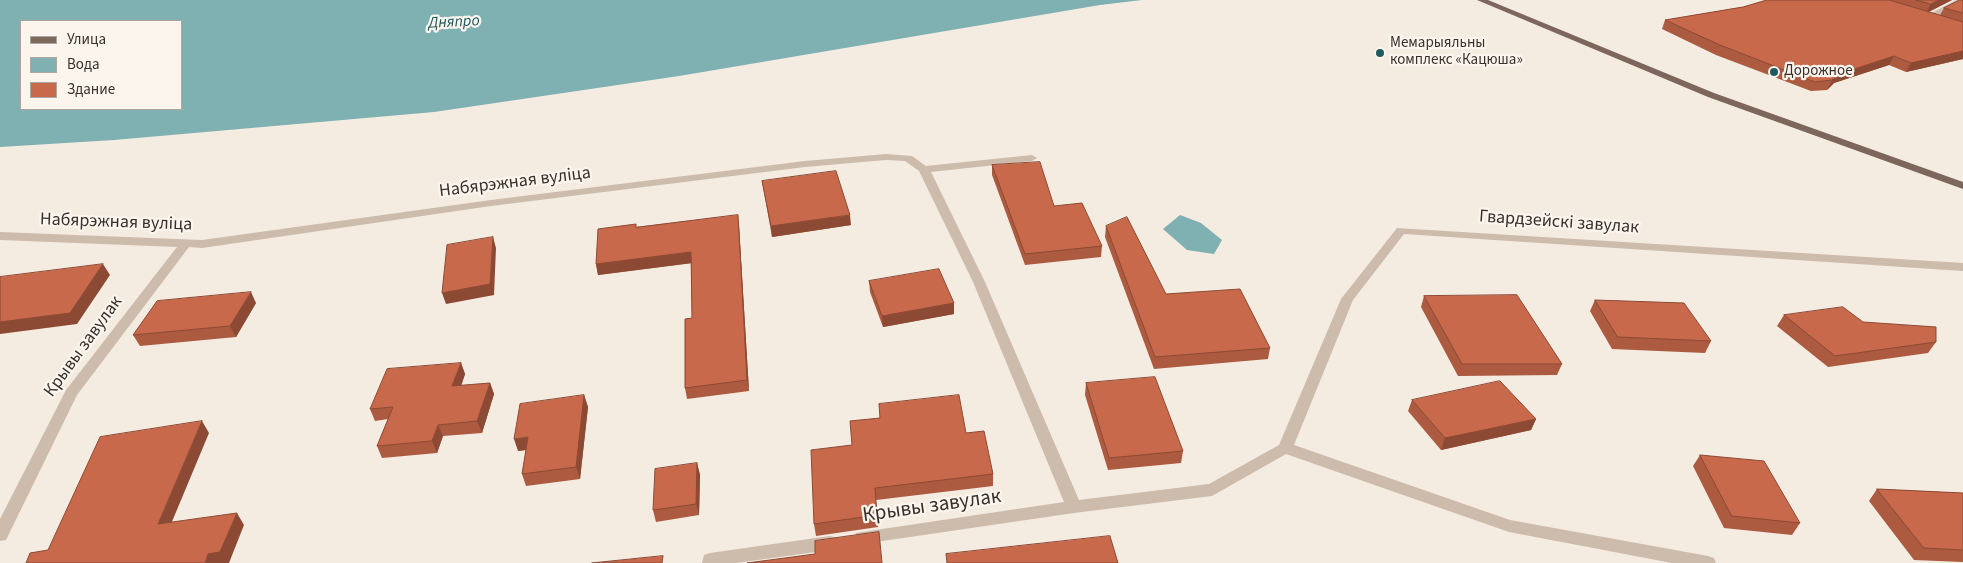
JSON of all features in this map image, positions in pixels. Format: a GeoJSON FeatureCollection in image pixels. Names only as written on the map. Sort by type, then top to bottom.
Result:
{"type":"FeatureCollection","features":[{"type":"Feature","properties":{"kind":"main road"},"geometry":{"type":"LineString","coordinates":[[1481,0],[1720,98],[1963,186]]}},
{"type":"Feature","properties":{"kind":"street"},"geometry":{"type":"LineString","coordinates":[[1946,23],[1924,16],[1962,0]]}},
{"type":"Feature","properties":{"kind":"street","name":"Набярэжная вуліца"},"geometry":{"type":"LineString","coordinates":[[0,236],[202,244],[492,203],[806,164],[886,157],[908,158],[924,169]]}},
{"type":"Feature","properties":{"kind":"street"},"geometry":{"type":"LineString","coordinates":[[1032,158],[924,169],[979,282],[1074,507]]}},
{"type":"Feature","properties":{"kind":"street","name":"Гвардзейскі завулак"},"geometry":{"type":"LineString","coordinates":[[1285,448],[1347,298],[1401,230],[1963,267]]}},
{"type":"Feature","properties":{"kind":"street","name":"Крывы завулак"},"geometry":{"type":"LineString","coordinates":[[0,535],[71,393],[186,243]]}},
{"type":"Feature","properties":{"kind":"street"},"geometry":{"type":"LineString","coordinates":[[1285,448],[1509,526],[1708,563]]}},
{"type":"Feature","properties":{"kind":"street","name":"Крывы завулак"},"geometry":{"type":"LineString","coordinates":[[710,563],[710,560],[1074,507],[1212,490],[1285,448]]}},
{"type":"Feature","properties":{"kind":"water","name":"Дняпро"},"geometry":{"type":"Polygon","coordinates":[[[0,0],[1142,0],[1100,5],[679,76],[434,112],[114,140],[0,147],[0,0]]]}},
{"type":"Feature","properties":{"kind":"water"},"geometry":{"type":"Polygon","coordinates":[[[1180,215],[1201,223],[1222,240],[1214,254],[1187,250],[1163,229],[1180,215]]]}},
{"type":"Feature","properties":{"kind":"building"},"geometry":{"type":"Polygon","coordinates":[[[1767,0],[1889,0],[1963,22],[1963,51],[1911,63],[1894,56],[1839,74],[1832,80],[1815,82],[1720,45],[1665,20],[1743,7],[1767,0]]]}},
{"type":"Feature","properties":{"kind":"building"},"geometry":{"type":"Polygon","coordinates":[[[1916,0],[1939,0],[1931,4],[1916,0]]]}},
{"type":"Feature","properties":{"kind":"building"},"geometry":{"type":"Polygon","coordinates":[[[1963,0],[1963,13],[1944,8],[1963,0]]]}},
{"type":"Feature","properties":{"kind":"building"},"geometry":{"type":"Polygon","coordinates":[[[1040,162],[1054,206],[1082,203],[1102,246],[1025,254],[992,165],[1040,162]]]}},
{"type":"Feature","properties":{"kind":"building"},"geometry":{"type":"Polygon","coordinates":[[[836,171],[850,215],[771,226],[762,181],[836,171]]]}},
{"type":"Feature","properties":{"kind":"building"},"geometry":{"type":"Polygon","coordinates":[[[738,215],[747,380],[685,388],[685,319],[692,318],[691,252],[596,264],[598,229],[636,224],[636,227],[738,215]]]}},
{"type":"Feature","properties":{"kind":"building"},"geometry":{"type":"Polygon","coordinates":[[[1127,217],[1166,294],[1240,289],[1270,348],[1155,357],[1106,226],[1127,217]]]}},
{"type":"Feature","properties":{"kind":"building"},"geometry":{"type":"Polygon","coordinates":[[[493,237],[490,284],[442,293],[447,245],[493,237]]]}},
{"type":"Feature","properties":{"kind":"building"},"geometry":{"type":"Polygon","coordinates":[[[103,264],[70,313],[0,322],[0,277],[103,264]]]}},
{"type":"Feature","properties":{"kind":"building"},"geometry":{"type":"Polygon","coordinates":[[[939,269],[954,303],[882,316],[869,281],[939,269]]]}},
{"type":"Feature","properties":{"kind":"building"},"geometry":{"type":"Polygon","coordinates":[[[251,292],[230,326],[133,335],[157,301],[251,292]]]}},
{"type":"Feature","properties":{"kind":"building"},"geometry":{"type":"Polygon","coordinates":[[[1517,295],[1562,364],[1462,364],[1424,296],[1517,295]]]}},
{"type":"Feature","properties":{"kind":"building"},"geometry":{"type":"Polygon","coordinates":[[[1595,300],[1684,303],[1711,341],[1618,337],[1595,300]]]}},
{"type":"Feature","properties":{"kind":"building"},"geometry":{"type":"Polygon","coordinates":[[[1843,307],[1863,322],[1936,327],[1936,342],[1835,356],[1784,315],[1843,307]]]}},
{"type":"Feature","properties":{"kind":"building"},"geometry":{"type":"Polygon","coordinates":[[[461,363],[452,386],[490,383],[477,421],[438,425],[432,441],[377,446],[393,407],[370,409],[387,369],[461,363]]]}},
{"type":"Feature","properties":{"kind":"building"},"geometry":{"type":"Polygon","coordinates":[[[1155,377],[1183,451],[1109,458],[1086,383],[1155,377]]]}},
{"type":"Feature","properties":{"kind":"building"},"geometry":{"type":"Polygon","coordinates":[[[1500,381],[1536,419],[1445,438],[1412,400],[1500,381]]]}},
{"type":"Feature","properties":{"kind":"building"},"geometry":{"type":"Polygon","coordinates":[[[584,395],[576,467],[522,474],[528,437],[514,439],[520,404],[584,395]]]}},
{"type":"Feature","properties":{"kind":"building"},"geometry":{"type":"Polygon","coordinates":[[[959,395],[966,433],[984,431],[993,474],[875,488],[877,515],[814,524],[811,450],[852,445],[850,421],[880,418],[879,404],[959,395]]]}},
{"type":"Feature","properties":{"kind":"building"},"geometry":{"type":"Polygon","coordinates":[[[202,421],[158,524],[237,513],[220,552],[208,554],[205,563],[26,563],[30,553],[48,550],[100,437],[202,421]]]}},
{"type":"Feature","properties":{"kind":"building"},"geometry":{"type":"Polygon","coordinates":[[[1700,455],[1764,461],[1800,523],[1732,516],[1700,455]]]}},
{"type":"Feature","properties":{"kind":"building"},"geometry":{"type":"Polygon","coordinates":[[[697,463],[696,504],[653,510],[655,469],[697,463]]]}},
{"type":"Feature","properties":{"kind":"building"},"geometry":{"type":"Polygon","coordinates":[[[1877,489],[1963,493],[1963,550],[1924,548],[1877,489]]]}},
{"type":"Feature","properties":{"kind":"building"},"geometry":{"type":"Polygon","coordinates":[[[879,532],[882,563],[747,563],[815,554],[815,541],[879,532]]]}},
{"type":"Feature","properties":{"kind":"building"},"geometry":{"type":"Polygon","coordinates":[[[1110,536],[1118,563],[947,563],[946,554],[1110,536]]]}},
{"type":"Feature","properties":{"kind":"building"},"geometry":{"type":"Polygon","coordinates":[[[663,556],[662,563],[592,563],[663,556]]]}},
{"type":"Feature","properties":{"kind":"place","name":"Мемарыяльны комплекс «Кацюша»"},"geometry":{"type":"Point","coordinates":[1380,53]}},
{"type":"Feature","properties":{"kind":"place","name":"Дорожное"},"geometry":{"type":"Point","coordinates":[1774,72]}}]}
